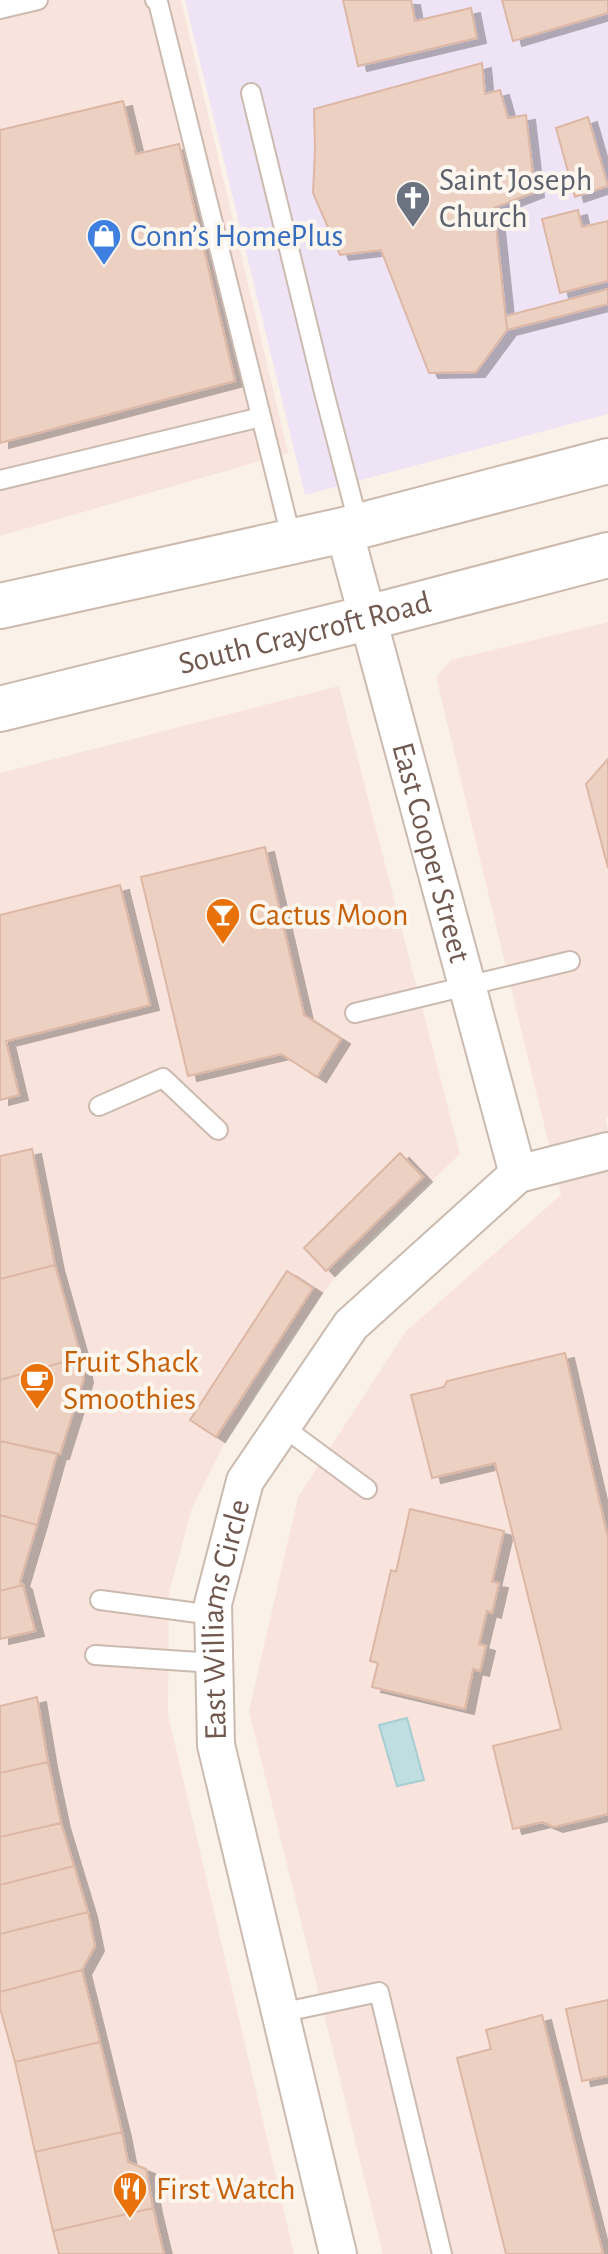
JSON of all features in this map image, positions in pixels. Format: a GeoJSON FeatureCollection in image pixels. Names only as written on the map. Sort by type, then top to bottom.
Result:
{"type":"FeatureCollection","features":[{"type":"Feature","properties":{"kind":"main road"},"geometry":{"type":"LineString","coordinates":[[0,606],[352,528],[608,461]]}},
{"type":"Feature","properties":{"kind":"main road","name":"South Craycroft Road"},"geometry":{"type":"LineString","coordinates":[[0,709],[608,555]]}},
{"type":"Feature","properties":{"kind":"street","name":"East Cooper Street"},"geometry":{"type":"LineString","coordinates":[[352,528],[367,618],[518,1174]]}},
{"type":"Feature","properties":{"kind":"street","name":"East Williams Circle"},"geometry":{"type":"LineString","coordinates":[[338,2254],[216,1745],[213,1604],[245,1481],[351,1325],[518,1174],[608,1151]]}},
{"type":"Feature","properties":{"kind":"lane"},"geometry":{"type":"LineString","coordinates":[[11,5],[38,0]]}},
{"type":"Feature","properties":{"kind":"lane"},"geometry":{"type":"LineString","coordinates":[[155,0],[158,2],[292,541]]}},
{"type":"Feature","properties":{"kind":"lane"},"geometry":{"type":"LineString","coordinates":[[251,93],[325,396],[352,528]]}},
{"type":"Feature","properties":{"kind":"lane"},"geometry":{"type":"LineString","coordinates":[[0,480],[261,417]]}},
{"type":"Feature","properties":{"kind":"lane"},"geometry":{"type":"LineString","coordinates":[[355,1013],[570,961]]}},
{"type":"Feature","properties":{"kind":"lane"},"geometry":{"type":"LineString","coordinates":[[99,1106],[163,1078],[218,1130]]}},
{"type":"Feature","properties":{"kind":"lane"},"geometry":{"type":"LineString","coordinates":[[282,1426],[367,1489]]}},
{"type":"Feature","properties":{"kind":"lane"},"geometry":{"type":"LineString","coordinates":[[100,1600],[213,1615]]}},
{"type":"Feature","properties":{"kind":"lane"},"geometry":{"type":"LineString","coordinates":[[95,1655],[214,1663]]}},
{"type":"Feature","properties":{"kind":"lane"},"geometry":{"type":"LineString","coordinates":[[280,2013],[379,1992],[442,2254]]}},
{"type":"Feature","properties":{"kind":"shaded area"},"geometry":{"type":"Polygon","coordinates":[[[0,0],[181,0],[288,453],[0,536],[0,0]]]}},
{"type":"Feature","properties":{"kind":"shaded area"},"geometry":{"type":"Polygon","coordinates":[[[185,0],[608,0],[608,414],[305,495],[185,0]]]}},
{"type":"Feature","properties":{"kind":"shaded area"},"geometry":{"type":"Polygon","coordinates":[[[608,622],[608,1117],[605,1118],[608,1129],[608,2254],[383,2254],[249,1711],[298,1497],[406,1331],[561,1195],[436,677],[451,660],[608,622]]]}},
{"type":"Feature","properties":{"kind":"shaded area"},"geometry":{"type":"Polygon","coordinates":[[[339,686],[460,1154],[344,1264],[276,1360],[222,1448],[192,1508],[169,1593],[168,1714],[294,2254],[0,2254],[0,773],[339,686]]]}},
{"type":"Feature","properties":{"kind":"water"},"geometry":{"type":"Polygon","coordinates":[[[407,1718],[424,1780],[397,1786],[379,1725],[407,1718]]]}},
{"type":"Feature","properties":{"kind":"building"},"geometry":{"type":"Polygon","coordinates":[[[343,0],[411,0],[415,21],[471,8],[477,38],[358,66],[343,0]]]}},
{"type":"Feature","properties":{"kind":"building"},"geometry":{"type":"Polygon","coordinates":[[[502,0],[608,0],[608,13],[513,41],[502,0]]]}},
{"type":"Feature","properties":{"kind":"building","name":"Saint Joseph Church"},"geometry":{"type":"Polygon","coordinates":[[[482,63],[485,94],[500,90],[508,118],[526,115],[535,192],[494,208],[507,330],[476,372],[429,373],[381,250],[340,255],[313,193],[314,109],[482,63]]]}},
{"type":"Feature","properties":{"kind":"building","name":"Conn’s HomePlus"},"geometry":{"type":"Polygon","coordinates":[[[123,101],[136,154],[179,144],[235,381],[0,443],[0,130],[123,101]]]}},
{"type":"Feature","properties":{"kind":"building"},"geometry":{"type":"Polygon","coordinates":[[[588,117],[608,186],[575,197],[556,128],[588,117]]]}},
{"type":"Feature","properties":{"kind":"building"},"geometry":{"type":"Polygon","coordinates":[[[578,210],[582,227],[608,221],[608,281],[560,293],[542,219],[578,210]]]}},
{"type":"Feature","properties":{"kind":"building"},"geometry":{"type":"Polygon","coordinates":[[[608,289],[608,304],[507,330],[506,316],[608,289]]]}},
{"type":"Feature","properties":{"kind":"building"},"geometry":{"type":"Polygon","coordinates":[[[608,759],[608,868],[586,784],[608,759]]]}},
{"type":"Feature","properties":{"kind":"building","name":"Cactus Moon"},"geometry":{"type":"Polygon","coordinates":[[[265,847],[304,1015],[341,1039],[317,1077],[281,1054],[188,1076],[141,877],[265,847]]]}},
{"type":"Feature","properties":{"kind":"building"},"geometry":{"type":"Polygon","coordinates":[[[120,885],[150,1005],[6,1041],[19,1095],[0,1100],[0,915],[120,885]]]}},
{"type":"Feature","properties":{"kind":"building"},"geometry":{"type":"Polygon","coordinates":[[[32,1149],[55,1265],[0,1279],[0,1156],[32,1149]]]}},
{"type":"Feature","properties":{"kind":"building"},"geometry":{"type":"Polygon","coordinates":[[[400,1153],[423,1177],[326,1271],[304,1248],[400,1153]]]}},
{"type":"Feature","properties":{"kind":"building"},"geometry":{"type":"Polygon","coordinates":[[[55,1265],[81,1357],[0,1380],[0,1279],[55,1265]]]}},
{"type":"Feature","properties":{"kind":"building"},"geometry":{"type":"Polygon","coordinates":[[[287,1271],[313,1288],[216,1437],[190,1420],[287,1271]]]}},
{"type":"Feature","properties":{"kind":"building"},"geometry":{"type":"Polygon","coordinates":[[[565,1353],[608,1538],[608,1814],[554,1827],[542,1822],[513,1829],[493,1746],[561,1729],[495,1463],[432,1478],[411,1395],[444,1387],[447,1381],[565,1353]]]}},
{"type":"Feature","properties":{"kind":"building","name":"Fruit Shack Smoothies"},"geometry":{"type":"Polygon","coordinates":[[[81,1357],[84,1378],[60,1454],[0,1441],[0,1380],[81,1357]]]}},
{"type":"Feature","properties":{"kind":"building"},"geometry":{"type":"Polygon","coordinates":[[[0,1441],[57,1454],[37,1525],[0,1515],[0,1441]]]}},
{"type":"Feature","properties":{"kind":"building"},"geometry":{"type":"Polygon","coordinates":[[[410,1509],[504,1531],[492,1582],[499,1583],[492,1613],[487,1611],[479,1644],[486,1646],[480,1671],[473,1669],[465,1709],[372,1687],[378,1663],[370,1661],[391,1570],[396,1572],[410,1509]]]}},
{"type":"Feature","properties":{"kind":"building"},"geometry":{"type":"Polygon","coordinates":[[[0,1515],[37,1525],[20,1582],[23,1585],[0,1591],[0,1515]]]}},
{"type":"Feature","properties":{"kind":"building"},"geometry":{"type":"Polygon","coordinates":[[[23,1585],[35,1631],[0,1639],[0,1591],[23,1585]]]}},
{"type":"Feature","properties":{"kind":"building"},"geometry":{"type":"Polygon","coordinates":[[[37,1697],[48,1762],[0,1773],[0,1706],[37,1697]]]}},
{"type":"Feature","properties":{"kind":"building"},"geometry":{"type":"Polygon","coordinates":[[[48,1762],[61,1823],[0,1837],[0,1773],[48,1762]]]}},
{"type":"Feature","properties":{"kind":"building"},"geometry":{"type":"Polygon","coordinates":[[[61,1823],[74,1866],[0,1885],[0,1837],[61,1823]]]}},
{"type":"Feature","properties":{"kind":"building"},"geometry":{"type":"Polygon","coordinates":[[[74,1866],[88,1912],[0,1934],[0,1885],[74,1866]]]}},
{"type":"Feature","properties":{"kind":"building"},"geometry":{"type":"Polygon","coordinates":[[[88,1912],[95,1946],[82,1970],[0,1992],[0,1934],[88,1912]]]}},
{"type":"Feature","properties":{"kind":"building"},"geometry":{"type":"Polygon","coordinates":[[[82,1970],[100,2042],[15,2062],[0,2008],[0,1992],[82,1970]]]}},
{"type":"Feature","properties":{"kind":"building"},"geometry":{"type":"Polygon","coordinates":[[[608,2000],[608,2076],[582,2081],[566,2009],[608,2000]]]}},
{"type":"Feature","properties":{"kind":"building"},"geometry":{"type":"Polygon","coordinates":[[[542,2015],[603,2254],[506,2254],[457,2058],[491,2049],[486,2030],[542,2015]]]}},
{"type":"Feature","properties":{"kind":"building"},"geometry":{"type":"Polygon","coordinates":[[[100,2042],[122,2132],[35,2152],[15,2062],[100,2042]]]}},
{"type":"Feature","properties":{"kind":"building"},"geometry":{"type":"Polygon","coordinates":[[[122,2132],[128,2162],[146,2169],[153,2208],[53,2231],[35,2152],[122,2132]]]}},
{"type":"Feature","properties":{"kind":"building","name":"First Watch"},"geometry":{"type":"Polygon","coordinates":[[[153,2208],[164,2254],[59,2254],[53,2231],[153,2208]]]}},
{"type":"Feature","properties":{"kind":"place","name":"Saint Joseph Church"},"geometry":{"type":"Point","coordinates":[413,229]}},
{"type":"Feature","properties":{"kind":"place","name":"Conn’s HomePlus"},"geometry":{"type":"Point","coordinates":[104,267]}},
{"type":"Feature","properties":{"kind":"place","name":"Cactus Moon"},"geometry":{"type":"Point","coordinates":[223,946]}},
{"type":"Feature","properties":{"kind":"place","name":"Fruit Shack Smoothies"},"geometry":{"type":"Point","coordinates":[37,1411]}},
{"type":"Feature","properties":{"kind":"place","name":"First Watch"},"geometry":{"type":"Point","coordinates":[130,2220]}}]}
